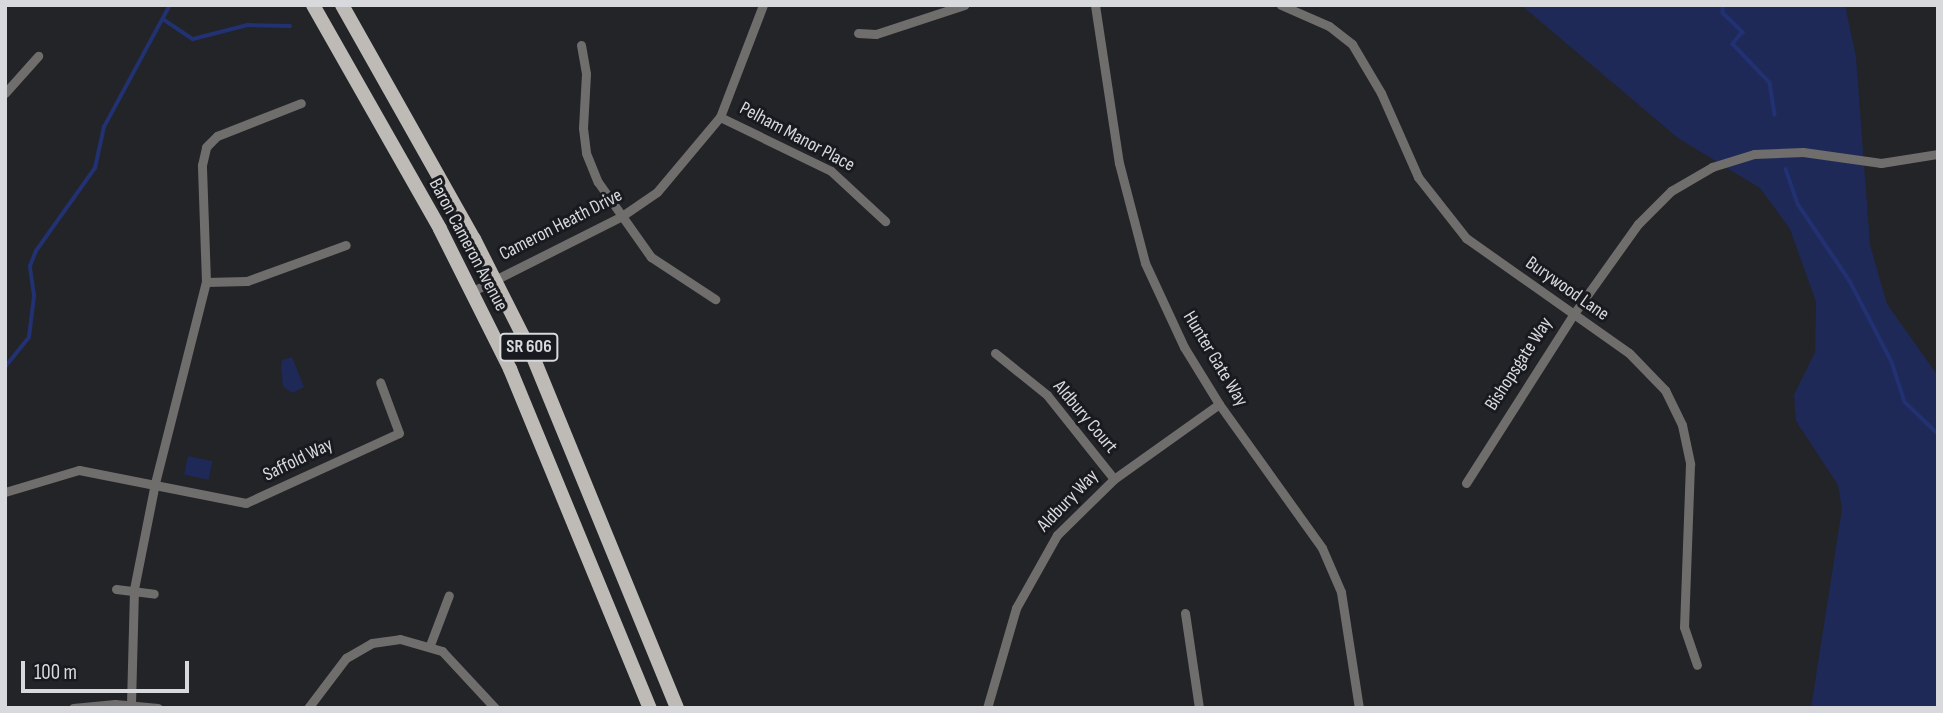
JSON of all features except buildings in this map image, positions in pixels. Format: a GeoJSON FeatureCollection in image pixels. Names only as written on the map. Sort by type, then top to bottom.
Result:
{"type":"FeatureCollection","features":[{"type":"Feature","properties":{"kind":"main road","name":"Baron Cameron Avenue"},"geometry":{"type":"LineString","coordinates":[[313,5],[472,291],[535,423],[650,708]]}},
{"type":"Feature","properties":{"kind":"main road","name":"Baron Cameron Avenue"},"geometry":{"type":"LineString","coordinates":[[342,5],[495,279],[554,404],[677,708]]}},
{"type":"Feature","properties":{"kind":"street","name":"Cameron Heath Drive"},"geometry":{"type":"LineString","coordinates":[[472,291],[622,216],[657,192],[720,117],[763,5]]}},
{"type":"Feature","properties":{"kind":"street"},"geometry":{"type":"LineString","coordinates":[[858,33],[876,34],[964,5]]}},
{"type":"Feature","properties":{"kind":"street","name":"Hunter Gate Way"},"geometry":{"type":"LineString","coordinates":[[1095,5],[1129,215],[1165,309],[1219,404],[1322,548],[1340,592],[1359,708]]}},
{"type":"Feature","properties":{"kind":"street","name":"Burywood Lane"},"geometry":{"type":"LineString","coordinates":[[1280,5],[1329,26],[1352,44],[1381,93],[1419,177],[1448,220],[1478,248],[1652,374],[1682,425],[1690,464],[1684,627],[1697,665]]}},
{"type":"Feature","properties":{"kind":"street"},"geometry":{"type":"LineString","coordinates":[[581,45],[586,153],[598,182],[651,257],[715,299]]}},
{"type":"Feature","properties":{"kind":"street"},"geometry":{"type":"LineString","coordinates":[[5,93],[38,56]]}},
{"type":"Feature","properties":{"kind":"street"},"geometry":{"type":"LineString","coordinates":[[131,704],[134,589],[155,483],[206,282],[202,165],[206,147],[217,136],[300,103]]}},
{"type":"Feature","properties":{"kind":"street","name":"Pelham Manor Place"},"geometry":{"type":"LineString","coordinates":[[720,117],[831,171],[885,220]]}},
{"type":"Feature","properties":{"kind":"street","name":"Bishopsgate Way"},"geometry":{"type":"LineString","coordinates":[[1466,483],[1573,315],[1653,207],[1712,167],[1779,151],[1881,163],[1938,154]]}},
{"type":"Feature","properties":{"kind":"street"},"geometry":{"type":"LineString","coordinates":[[206,282],[247,281],[346,245]]}},
{"type":"Feature","properties":{"kind":"street","name":"Aldbury Court"},"geometry":{"type":"LineString","coordinates":[[995,352],[1047,396],[1114,479]]}},
{"type":"Feature","properties":{"kind":"street","name":"Saffold Way"},"geometry":{"type":"LineString","coordinates":[[5,492],[79,470],[246,503],[321,472],[351,453],[400,433],[380,382]]}},
{"type":"Feature","properties":{"kind":"street","name":"Aldbury Way"},"geometry":{"type":"LineString","coordinates":[[987,708],[1030,577],[1069,519],[1114,479],[1219,404]]}},
{"type":"Feature","properties":{"kind":"street"},"geometry":{"type":"LineString","coordinates":[[116,589],[134,589],[154,594]]}},
{"type":"Feature","properties":{"kind":"street"},"geometry":{"type":"LineString","coordinates":[[430,645],[449,596]]}},
{"type":"Feature","properties":{"kind":"street"},"geometry":{"type":"LineString","coordinates":[[1185,612],[1199,708]]}},
{"type":"Feature","properties":{"kind":"street"},"geometry":{"type":"LineString","coordinates":[[308,708],[336,668],[358,649],[393,639],[430,645],[453,659],[495,708]]}},
{"type":"Feature","properties":{"kind":"street"},"geometry":{"type":"LineString","coordinates":[[73,708],[131,704],[158,708]]}},
{"type":"Feature","properties":{"kind":"shaded area"},"geometry":{"type":"Polygon","coordinates":[[[1521,5],[1845,5],[1856,57],[1870,245],[1887,304],[1938,376],[1938,708],[1811,708],[1842,509],[1838,485],[1796,421],[1794,395],[1815,352],[1816,302],[1790,229],[1760,188],[1678,138],[1521,5]]]}},
{"type":"Feature","properties":{"kind":"shaded area"},"geometry":{"type":"Polygon","coordinates":[[[292,357],[304,387],[292,393],[283,386],[281,367],[282,360],[292,357]]]}},
{"type":"Feature","properties":{"kind":"shaded area"},"geometry":{"type":"Polygon","coordinates":[[[188,456],[212,461],[209,480],[184,475],[188,456]]]}},
{"type":"Feature","properties":{"kind":"waterway"},"geometry":{"type":"LineString","coordinates":[[5,367],[29,337],[34,296],[30,266],[36,251],[95,168],[104,127],[170,5]]}},
{"type":"Feature","properties":{"kind":"waterway"},"geometry":{"type":"LineString","coordinates":[[364,5],[385,5]]}},
{"type":"Feature","properties":{"kind":"waterway"},"geometry":{"type":"LineString","coordinates":[[1723,5],[1723,13],[1743,32],[1733,44],[1770,83],[1775,115]]}},
{"type":"Feature","properties":{"kind":"waterway"},"geometry":{"type":"LineString","coordinates":[[163,19],[193,39],[248,25],[290,26]]}},
{"type":"Feature","properties":{"kind":"waterway"},"geometry":{"type":"LineString","coordinates":[[1786,169],[1798,204],[1850,281],[1892,362],[1905,402],[1938,434]]}}]}
